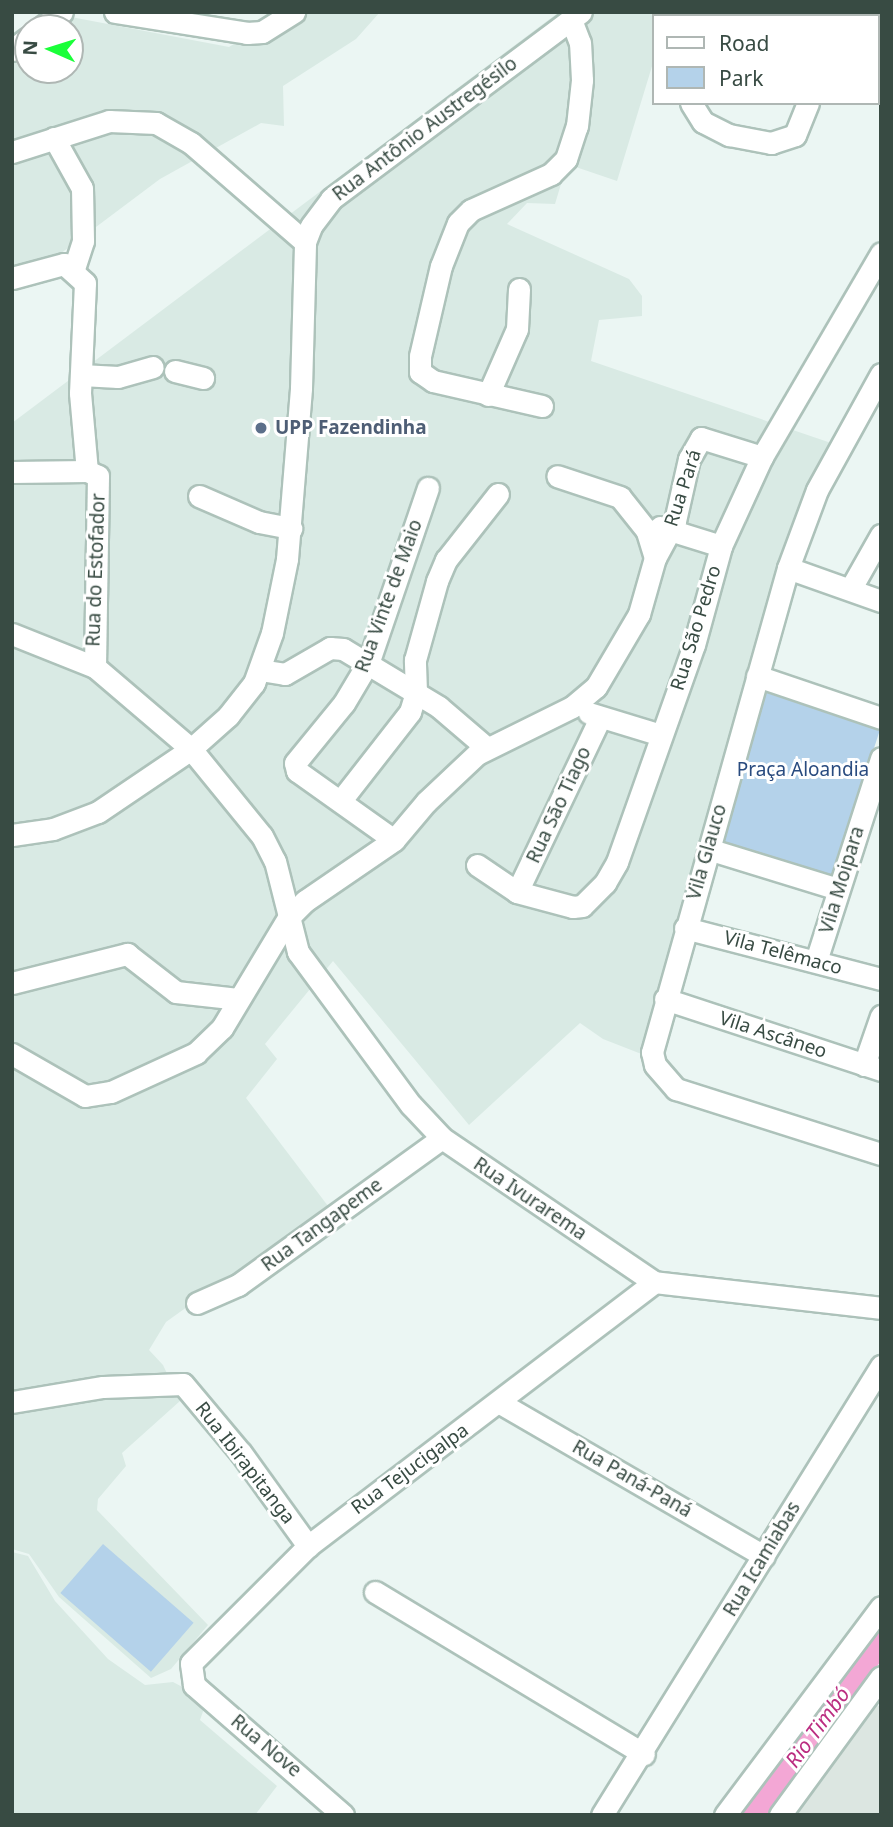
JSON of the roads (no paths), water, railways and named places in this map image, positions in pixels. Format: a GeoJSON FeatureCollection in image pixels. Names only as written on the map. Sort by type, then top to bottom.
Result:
{"type":"FeatureCollection","features":[{"type":"Feature","properties":{"kind":"street"},"geometry":{"type":"LineString","coordinates":[[115,12],[247,33],[262,32],[294,12]]}},
{"type":"Feature","properties":{"kind":"street"},"geometry":{"type":"LineString","coordinates":[[542,406],[488,395],[425,377],[420,372],[420,356],[441,266],[458,223],[471,210],[551,174],[566,159],[577,126],[582,80],[576,16]]}},
{"type":"Feature","properties":{"kind":"street","name":"Rua Antônio Austregésilo"},"geometry":{"type":"LineString","coordinates":[[12,835],[53,829],[99,812],[191,749],[241,701],[260,670],[283,587],[291,528],[301,388],[305,242],[331,199],[576,16]]}},
{"type":"Feature","properties":{"kind":"street"},"geometry":{"type":"LineString","coordinates":[[692,105],[703,122],[729,135],[771,143],[794,135],[807,105]]}},
{"type":"Feature","properties":{"kind":"street"},"geometry":{"type":"LineString","coordinates":[[12,152],[117,120],[167,127],[305,242]]}},
{"type":"Feature","properties":{"kind":"street"},"geometry":{"type":"LineString","coordinates":[[12,278],[64,264],[74,268],[83,241],[82,188],[54,138]]}},
{"type":"Feature","properties":{"kind":"street","name":"Rua São Pedro"},"geometry":{"type":"LineString","coordinates":[[477,864],[517,892],[573,907],[591,898],[617,862],[694,645],[721,546],[762,457],[881,253]]}},
{"type":"Feature","properties":{"kind":"street","name":"Rua do Estofador"},"geometry":{"type":"LineString","coordinates":[[74,268],[88,291],[80,323],[81,375],[91,472],[99,480],[95,667]]}},
{"type":"Feature","properties":{"kind":"street"},"geometry":{"type":"LineString","coordinates":[[488,395],[517,329],[519,289]]}},
{"type":"Feature","properties":{"kind":"street"},"geometry":{"type":"LineString","coordinates":[[81,375],[118,377],[164,369],[203,378]]}},
{"type":"Feature","properties":{"kind":"street","name":"Vila Glauco"},"geometry":{"type":"LineString","coordinates":[[881,374],[817,490],[788,568],[652,1052],[655,1065],[676,1089],[881,1154]]}},
{"type":"Feature","properties":{"kind":"street","name":"Rua Pará"},"geometry":{"type":"LineString","coordinates":[[572,707],[613,664],[639,614],[655,558],[671,529],[690,459],[701,438],[762,457]]}},
{"type":"Feature","properties":{"kind":"street"},"geometry":{"type":"LineString","coordinates":[[12,472],[91,472]]}},
{"type":"Feature","properties":{"kind":"street"},"geometry":{"type":"LineString","coordinates":[[556,476],[620,497],[641,523],[655,558]]}},
{"type":"Feature","properties":{"kind":"street","name":"Rua Vinte de Maio"},"geometry":{"type":"LineString","coordinates":[[342,799],[295,767],[369,661],[428,488]]}},
{"type":"Feature","properties":{"kind":"street"},"geometry":{"type":"LineString","coordinates":[[394,840],[342,799],[402,724],[416,691],[415,660],[437,581],[446,560],[498,495]]}},
{"type":"Feature","properties":{"kind":"street"},"geometry":{"type":"LineString","coordinates":[[199,496],[259,522],[291,528]]}},
{"type":"Feature","properties":{"kind":"street"},"geometry":{"type":"LineString","coordinates":[[641,523],[671,529],[721,546]]}},
{"type":"Feature","properties":{"kind":"street"},"geometry":{"type":"LineString","coordinates":[[851,588],[881,535]]}},
{"type":"Feature","properties":{"kind":"street"},"geometry":{"type":"LineString","coordinates":[[788,568],[851,588],[881,601]]}},
{"type":"Feature","properties":{"kind":"street","name":"Rua Ivurarema"},"geometry":{"type":"LineString","coordinates":[[12,634],[95,667],[191,749],[262,836],[275,861],[298,952],[411,1105],[442,1138],[654,1282],[881,1308]]}},
{"type":"Feature","properties":{"kind":"street"},"geometry":{"type":"LineString","coordinates":[[260,670],[285,674],[330,648],[369,661],[416,691],[487,748]]}},
{"type":"Feature","properties":{"kind":"street"},"geometry":{"type":"LineString","coordinates":[[757,676],[881,718]]}},
{"type":"Feature","properties":{"kind":"street"},"geometry":{"type":"LineString","coordinates":[[17,1062],[85,1096],[111,1092],[196,1053],[222,1028],[288,918],[305,901],[394,840],[426,802],[487,748],[572,707],[661,735]]}},
{"type":"Feature","properties":{"kind":"street","name":"Rua São Tiago"},"geometry":{"type":"LineString","coordinates":[[517,892],[600,718]]}},
{"type":"Feature","properties":{"kind":"street","name":"Vila Moipara"},"geometry":{"type":"LineString","coordinates":[[816,961],[881,758]]}},
{"type":"Feature","properties":{"kind":"street"},"geometry":{"type":"LineString","coordinates":[[708,849],[838,889]]}},
{"type":"Feature","properties":{"kind":"street","name":"Vila Telêmaco"},"geometry":{"type":"LineString","coordinates":[[685,928],[881,979]]}},
{"type":"Feature","properties":{"kind":"street"},"geometry":{"type":"LineString","coordinates":[[12,983],[127,954],[176,992],[238,999]]}},
{"type":"Feature","properties":{"kind":"street","name":"Vila Ascâneo"},"geometry":{"type":"LineString","coordinates":[[665,999],[872,1067]]}},
{"type":"Feature","properties":{"kind":"street"},"geometry":{"type":"LineString","coordinates":[[872,1067],[881,1016]]}},
{"type":"Feature","properties":{"kind":"street","name":"Rua Tangapeme"},"geometry":{"type":"LineString","coordinates":[[197,1303],[238,1285],[442,1138]]}},
{"type":"Feature","properties":{"kind":"street","name":"Rua Tejucigalpa"},"geometry":{"type":"LineString","coordinates":[[191,1676],[197,1654],[308,1546],[500,1403],[654,1282]]}},
{"type":"Feature","properties":{"kind":"street","name":"Rua Icamiabas"},"geometry":{"type":"LineString","coordinates":[[602,1815],[644,1754],[881,1366]]}},
{"type":"Feature","properties":{"kind":"street"},"geometry":{"type":"LineString","coordinates":[[168,1367],[183,1384]]}},
{"type":"Feature","properties":{"kind":"street","name":"Rua Ibirapitanga"},"geometry":{"type":"LineString","coordinates":[[12,1402],[103,1387],[183,1384],[241,1453],[308,1546]]}},
{"type":"Feature","properties":{"kind":"street","name":"Rua Paná-Paná"},"geometry":{"type":"LineString","coordinates":[[500,1403],[764,1556]]}},
{"type":"Feature","properties":{"kind":"street"},"geometry":{"type":"LineString","coordinates":[[375,1592],[644,1754]]}},
{"type":"Feature","properties":{"kind":"street"},"geometry":{"type":"LineString","coordinates":[[725,1815],[881,1606]]}},
{"type":"Feature","properties":{"kind":"street","name":"Rua Nove"},"geometry":{"type":"LineString","coordinates":[[191,1676],[206,1696],[344,1815]]}},
{"type":"Feature","properties":{"kind":"street"},"geometry":{"type":"LineString","coordinates":[[780,1815],[881,1677]]}},
{"type":"Feature","properties":{"kind":"waterway","name":"Rio Timbó"},"geometry":{"type":"LineString","coordinates":[[752,1815],[881,1639]]}},
{"type":"Feature","properties":{"kind":"place","name":"UPP Fazendinha"},"geometry":{"type":"Point","coordinates":[261,428]}},
{"type":"Feature","properties":{"kind":"park label","name":"Praça Aloandia"},"geometry":{"type":"Point","coordinates":[803,770]}}]}
